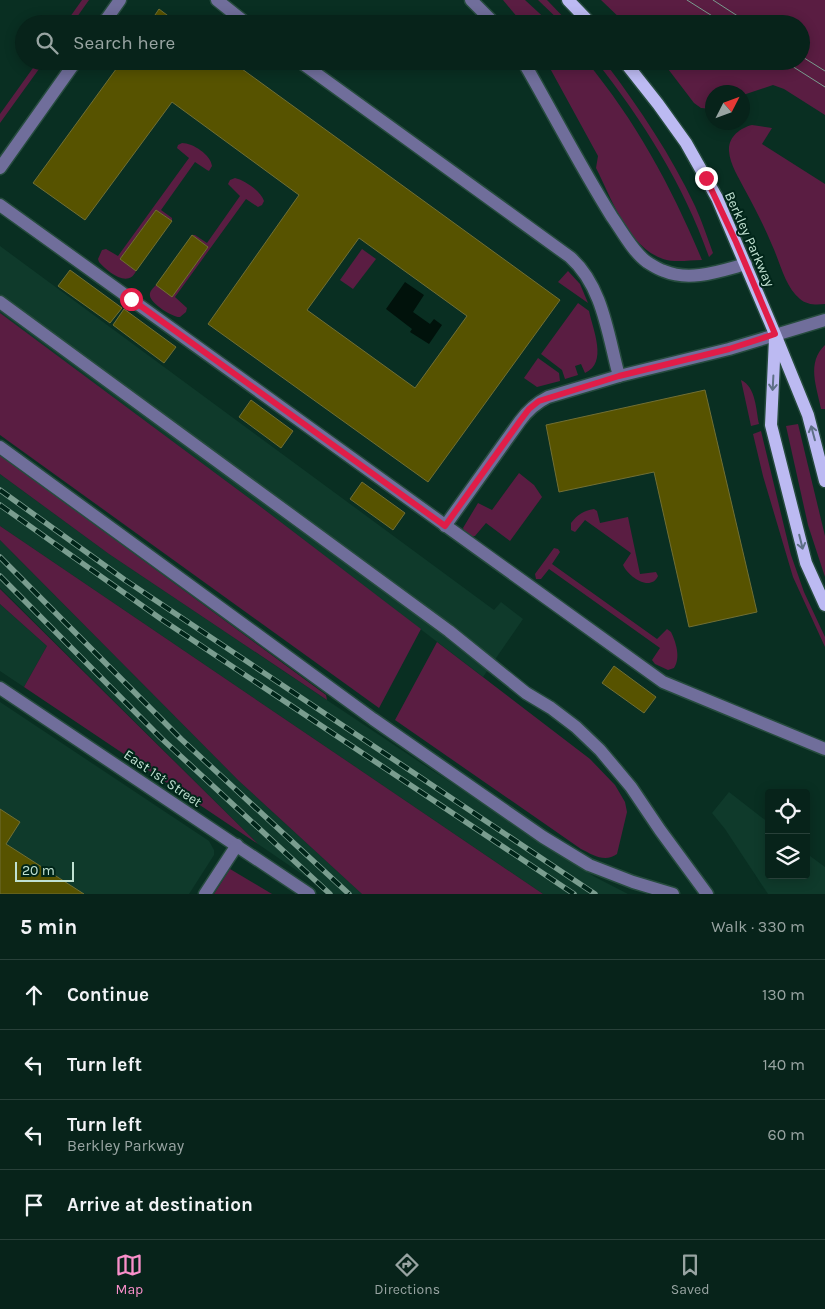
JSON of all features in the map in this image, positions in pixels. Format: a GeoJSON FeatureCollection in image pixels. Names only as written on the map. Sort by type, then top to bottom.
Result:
{"type":"FeatureCollection","features":[{"type":"Feature","properties":{"kind":"main road"},"geometry":{"type":"LineString","coordinates":[[568,0],[582,15]]}},
{"type":"Feature","properties":{"kind":"main road","name":"Berkley Parkway"},"geometry":{"type":"LineString","coordinates":[[631,70],[686,143],[717,198],[808,415],[825,481]]}},
{"type":"Feature","properties":{"kind":"main road","name":"Berkley Parkway"},"geometry":{"type":"LineString","coordinates":[[775,334],[771,425],[806,563],[825,605]]}},
{"type":"Feature","properties":{"kind":"street"},"geometry":{"type":"LineString","coordinates":[[109,15],[120,0]]}},
{"type":"Feature","properties":{"kind":"street"},"geometry":{"type":"LineString","coordinates":[[217,0],[236,15]]}},
{"type":"Feature","properties":{"kind":"street"},"geometry":{"type":"LineString","coordinates":[[471,0],[486,15]]}},
{"type":"Feature","properties":{"kind":"street"},"geometry":{"type":"LineString","coordinates":[[0,168],[70,70]]}},
{"type":"Feature","properties":{"kind":"street"},"geometry":{"type":"LineString","coordinates":[[312,70],[570,256],[580,266],[598,297],[619,376]]}},
{"type":"Feature","properties":{"kind":"street"},"geometry":{"type":"LineString","coordinates":[[528,70],[588,180],[628,240],[646,262],[664,272],[682,276],[710,274],[746,264]]}},
{"type":"Feature","properties":{"kind":"street"},"geometry":{"type":"LineString","coordinates":[[0,205],[664,682],[825,750]]}},
{"type":"Feature","properties":{"kind":"street"},"geometry":{"type":"LineString","coordinates":[[0,302],[449,631],[526,693],[551,708],[576,727],[600,750],[631,787],[707,894]]}},
{"type":"Feature","properties":{"kind":"street"},"geometry":{"type":"LineString","coordinates":[[445,526],[529,409],[539,401],[619,376],[729,349],[825,320]]}},
{"type":"Feature","properties":{"kind":"street"},"geometry":{"type":"LineString","coordinates":[[0,448],[373,719],[542,837],[589,865],[633,882],[674,894]]}},
{"type":"Feature","properties":{"kind":"street","name":"East 1st Street"},"geometry":{"type":"LineString","coordinates":[[0,688],[309,894]]}},
{"type":"Feature","properties":{"kind":"street"},"geometry":{"type":"LineString","coordinates":[[205,894],[237,846]]}},
{"type":"Feature","properties":{"kind":"shaded area"},"geometry":{"type":"Polygon","coordinates":[[[82,0],[89,0],[78,15],[71,15],[82,0]]]}},
{"type":"Feature","properties":{"kind":"shaded area"},"geometry":{"type":"Polygon","coordinates":[[[503,0],[525,0],[541,15],[516,15],[503,0]]]}},
{"type":"Feature","properties":{"kind":"shaded area"},"geometry":{"type":"Polygon","coordinates":[[[538,0],[547,0],[561,15],[554,15],[538,0]]]}},
{"type":"Feature","properties":{"kind":"shaded area"},"geometry":{"type":"Polygon","coordinates":[[[601,0],[825,0],[825,115],[784,89],[773,85],[750,93],[750,85],[705,85],[705,108],[701,108],[694,103],[669,70],[810,70],[810,15],[617,15],[601,0]]]}},
{"type":"Feature","properties":{"kind":"shaded area"},"geometry":{"type":"Polygon","coordinates":[[[32,70],[38,70],[0,123],[0,114],[32,70]]]}},
{"type":"Feature","properties":{"kind":"shaded area"},"geometry":{"type":"Polygon","coordinates":[[[551,70],[593,70],[621,107],[652,156],[702,260],[677,261],[663,259],[650,253],[640,244],[622,220],[596,168],[598,156],[551,70]]]}},
{"type":"Feature","properties":{"kind":"shaded area"},"geometry":{"type":"Polygon","coordinates":[[[603,70],[611,70],[643,116],[676,169],[702,223],[713,253],[709,257],[699,230],[675,179],[646,130],[603,70]]]}},
{"type":"Feature","properties":{"kind":"shaded area"},"geometry":{"type":"Polygon","coordinates":[[[750,126],[772,128],[762,144],[825,184],[825,304],[806,302],[800,299],[790,288],[763,224],[733,166],[729,151],[730,141],[740,130],[750,130],[750,126]]]}},
{"type":"Feature","properties":{"kind":"shaded area"},"geometry":{"type":"Polygon","coordinates":[[[182,143],[201,150],[212,166],[209,171],[195,162],[161,210],[172,218],[172,221],[156,210],[120,259],[136,271],[132,276],[123,278],[112,274],[99,262],[98,259],[102,250],[106,249],[118,256],[189,158],[177,148],[182,143]]]}},
{"type":"Feature","properties":{"kind":"shaded area"},"geometry":{"type":"Polygon","coordinates":[[[235,178],[252,186],[264,201],[258,207],[246,199],[175,297],[187,308],[186,312],[177,317],[154,303],[150,296],[151,292],[156,285],[172,296],[208,247],[192,235],[207,243],[240,196],[228,184],[230,180],[235,178]]]}},
{"type":"Feature","properties":{"kind":"shaded area"},"geometry":{"type":"Polygon","coordinates":[[[0,246],[494,610],[501,602],[523,619],[483,677],[261,507],[0,313],[0,246]]]}},
{"type":"Feature","properties":{"kind":"shaded area"},"geometry":{"type":"Polygon","coordinates":[[[362,249],[376,259],[353,289],[340,280],[362,249]]]}},
{"type":"Feature","properties":{"kind":"shaded area"},"geometry":{"type":"Polygon","coordinates":[[[568,271],[580,284],[588,303],[558,282],[568,271]]]}},
{"type":"Feature","properties":{"kind":"shaded area"},"geometry":{"type":"Polygon","coordinates":[[[405,282],[424,295],[413,312],[430,324],[434,319],[442,325],[429,344],[410,332],[412,329],[386,309],[405,282]]]}},
{"type":"Feature","properties":{"kind":"shaded area"},"geometry":{"type":"Polygon","coordinates":[[[578,303],[589,311],[596,336],[596,362],[585,373],[581,364],[575,366],[578,375],[565,379],[562,370],[541,354],[578,303]]]}},
{"type":"Feature","properties":{"kind":"shaded area"},"geometry":{"type":"Polygon","coordinates":[[[0,313],[261,507],[421,629],[379,708],[0,435],[0,313]]]}},
{"type":"Feature","properties":{"kind":"shaded area"},"geometry":{"type":"Polygon","coordinates":[[[825,345],[825,409],[821,409],[815,384],[814,367],[819,352],[825,345]]]}},
{"type":"Feature","properties":{"kind":"shaded area"},"geometry":{"type":"Polygon","coordinates":[[[538,358],[559,373],[560,381],[537,387],[524,378],[538,358]]]}},
{"type":"Feature","properties":{"kind":"shaded area"},"geometry":{"type":"Polygon","coordinates":[[[741,380],[750,388],[759,424],[751,426],[741,380]]]}},
{"type":"Feature","properties":{"kind":"shaded area"},"geometry":{"type":"Polygon","coordinates":[[[798,424],[825,536],[825,577],[808,525],[786,426],[798,424]]]}},
{"type":"Feature","properties":{"kind":"shaded area"},"geometry":{"type":"Polygon","coordinates":[[[761,431],[791,555],[804,592],[825,637],[825,647],[793,577],[763,476],[753,434],[761,431]]]}},
{"type":"Feature","properties":{"kind":"shaded area"},"geometry":{"type":"Polygon","coordinates":[[[0,455],[326,695],[327,700],[109,554],[0,474],[0,455]]]}},
{"type":"Feature","properties":{"kind":"shaded area"},"geometry":{"type":"Polygon","coordinates":[[[519,473],[534,485],[542,497],[510,541],[486,523],[475,536],[471,537],[465,533],[463,528],[478,503],[492,510],[519,473]]]}},
{"type":"Feature","properties":{"kind":"shaded area"},"geometry":{"type":"Polygon","coordinates":[[[0,474],[109,554],[421,763],[595,877],[628,894],[543,894],[0,526],[0,474]]]}},
{"type":"Feature","properties":{"kind":"shaded area"},"geometry":{"type":"Polygon","coordinates":[[[594,509],[597,511],[600,523],[628,517],[640,574],[656,572],[658,576],[654,581],[644,583],[629,573],[623,565],[631,553],[585,520],[575,532],[571,530],[571,523],[576,517],[594,509]]]}},
{"type":"Feature","properties":{"kind":"shaded area"},"geometry":{"type":"Polygon","coordinates":[[[0,526],[543,894],[362,894],[239,781],[0,540],[0,526]]]}},
{"type":"Feature","properties":{"kind":"shaded area"},"geometry":{"type":"Polygon","coordinates":[[[0,540],[239,781],[362,894],[331,894],[258,844],[0,588],[0,540]]]}},
{"type":"Feature","properties":{"kind":"shaded area"},"geometry":{"type":"Polygon","coordinates":[[[554,548],[560,552],[552,564],[657,639],[667,629],[671,632],[676,645],[677,655],[674,668],[668,670],[655,664],[652,660],[660,648],[549,569],[541,579],[536,579],[535,574],[554,548]]]}},
{"type":"Feature","properties":{"kind":"shaded area"},"geometry":{"type":"Polygon","coordinates":[[[0,589],[258,844],[24,687],[47,646],[0,604],[0,589]]]}},
{"type":"Feature","properties":{"kind":"shaded area"},"geometry":{"type":"Polygon","coordinates":[[[0,604],[47,646],[24,687],[0,671],[0,604]]]}},
{"type":"Feature","properties":{"kind":"shaded area"},"geometry":{"type":"Polygon","coordinates":[[[437,642],[590,759],[615,785],[625,802],[627,812],[617,854],[604,858],[594,856],[581,849],[395,720],[437,642]]]}},
{"type":"Feature","properties":{"kind":"shaded area"},"geometry":{"type":"Polygon","coordinates":[[[0,702],[209,841],[214,850],[214,855],[189,894],[0,894],[0,702]]]}},
{"type":"Feature","properties":{"kind":"shaded area"},"geometry":{"type":"Polygon","coordinates":[[[729,792],[765,820],[765,879],[810,879],[810,856],[825,867],[825,894],[768,894],[725,829],[712,813],[729,792]]]}},
{"type":"Feature","properties":{"kind":"shaded area"},"geometry":{"type":"Polygon","coordinates":[[[230,869],[272,894],[214,894],[230,869]]]}},
{"type":"Feature","properties":{"kind":"building"},"geometry":{"type":"Polygon","coordinates":[[[159,9],[167,15],[155,15],[159,9]]]}},
{"type":"Feature","properties":{"kind":"building"},"geometry":{"type":"Polygon","coordinates":[[[115,70],[243,70],[560,300],[428,482],[208,324],[299,195],[172,102],[85,220],[33,183],[115,70]],[[359,238],[307,310],[415,388],[467,316],[359,238]]]}},
{"type":"Feature","properties":{"kind":"building"},"geometry":{"type":"Polygon","coordinates":[[[156,210],[172,221],[136,271],[120,259],[156,210]]]}},
{"type":"Feature","properties":{"kind":"building"},"geometry":{"type":"Polygon","coordinates":[[[192,235],[208,247],[172,297],[156,285],[192,235]]]}},
{"type":"Feature","properties":{"kind":"building"},"geometry":{"type":"Polygon","coordinates":[[[70,270],[122,308],[110,323],[58,286],[70,270]]]}},
{"type":"Feature","properties":{"kind":"building"},"geometry":{"type":"Polygon","coordinates":[[[124,309],[176,347],[164,363],[113,325],[124,309]]]}},
{"type":"Feature","properties":{"kind":"building"},"geometry":{"type":"Polygon","coordinates":[[[705,390],[757,612],[689,627],[654,472],[559,492],[546,425],[705,390]]]}},
{"type":"Feature","properties":{"kind":"building"},"geometry":{"type":"Polygon","coordinates":[[[251,400],[293,431],[281,448],[239,417],[251,400]]]}},
{"type":"Feature","properties":{"kind":"building"},"geometry":{"type":"Polygon","coordinates":[[[362,482],[405,513],[393,530],[350,499],[362,482]]]}},
{"type":"Feature","properties":{"kind":"building"},"geometry":{"type":"Polygon","coordinates":[[[614,666],[656,697],[644,713],[602,683],[614,666]]]}},
{"type":"Feature","properties":{"kind":"building"},"geometry":{"type":"Polygon","coordinates":[[[0,809],[20,822],[6,844],[84,894],[0,894],[0,809]]]}},
{"type":"Feature","properties":{"kind":"tram line"},"geometry":{"type":"LineString","coordinates":[[687,0],[711,15]]}},
{"type":"Feature","properties":{"kind":"tram line"},"geometry":{"type":"LineString","coordinates":[[713,0],[736,15]]}},
{"type":"Feature","properties":{"kind":"tram line"},"geometry":{"type":"LineString","coordinates":[[810,62],[825,71]]}},
{"type":"Feature","properties":{"kind":"tram line"},"geometry":{"type":"LineString","coordinates":[[798,70],[825,87]]}},
{"type":"Feature","properties":{"kind":"railway"},"geometry":{"type":"LineString","coordinates":[[0,490],[125,580],[595,894]]}},
{"type":"Feature","properties":{"kind":"railway"},"geometry":{"type":"LineString","coordinates":[[0,505],[161,619],[574,894]]}},
{"type":"Feature","properties":{"kind":"railway"},"geometry":{"type":"LineString","coordinates":[[0,557],[181,739],[349,894]]}},
{"type":"Feature","properties":{"kind":"railway"},"geometry":{"type":"LineString","coordinates":[[0,576],[161,738],[330,894]]}},
{"type":"Feature","properties":{"kind":"route"},"geometry":{"type":"LineString","coordinates":[[131,299],[445,526],[529,409],[539,401],[619,376],[729,349],[775,334],[717,198],[706,178]]}}]}
